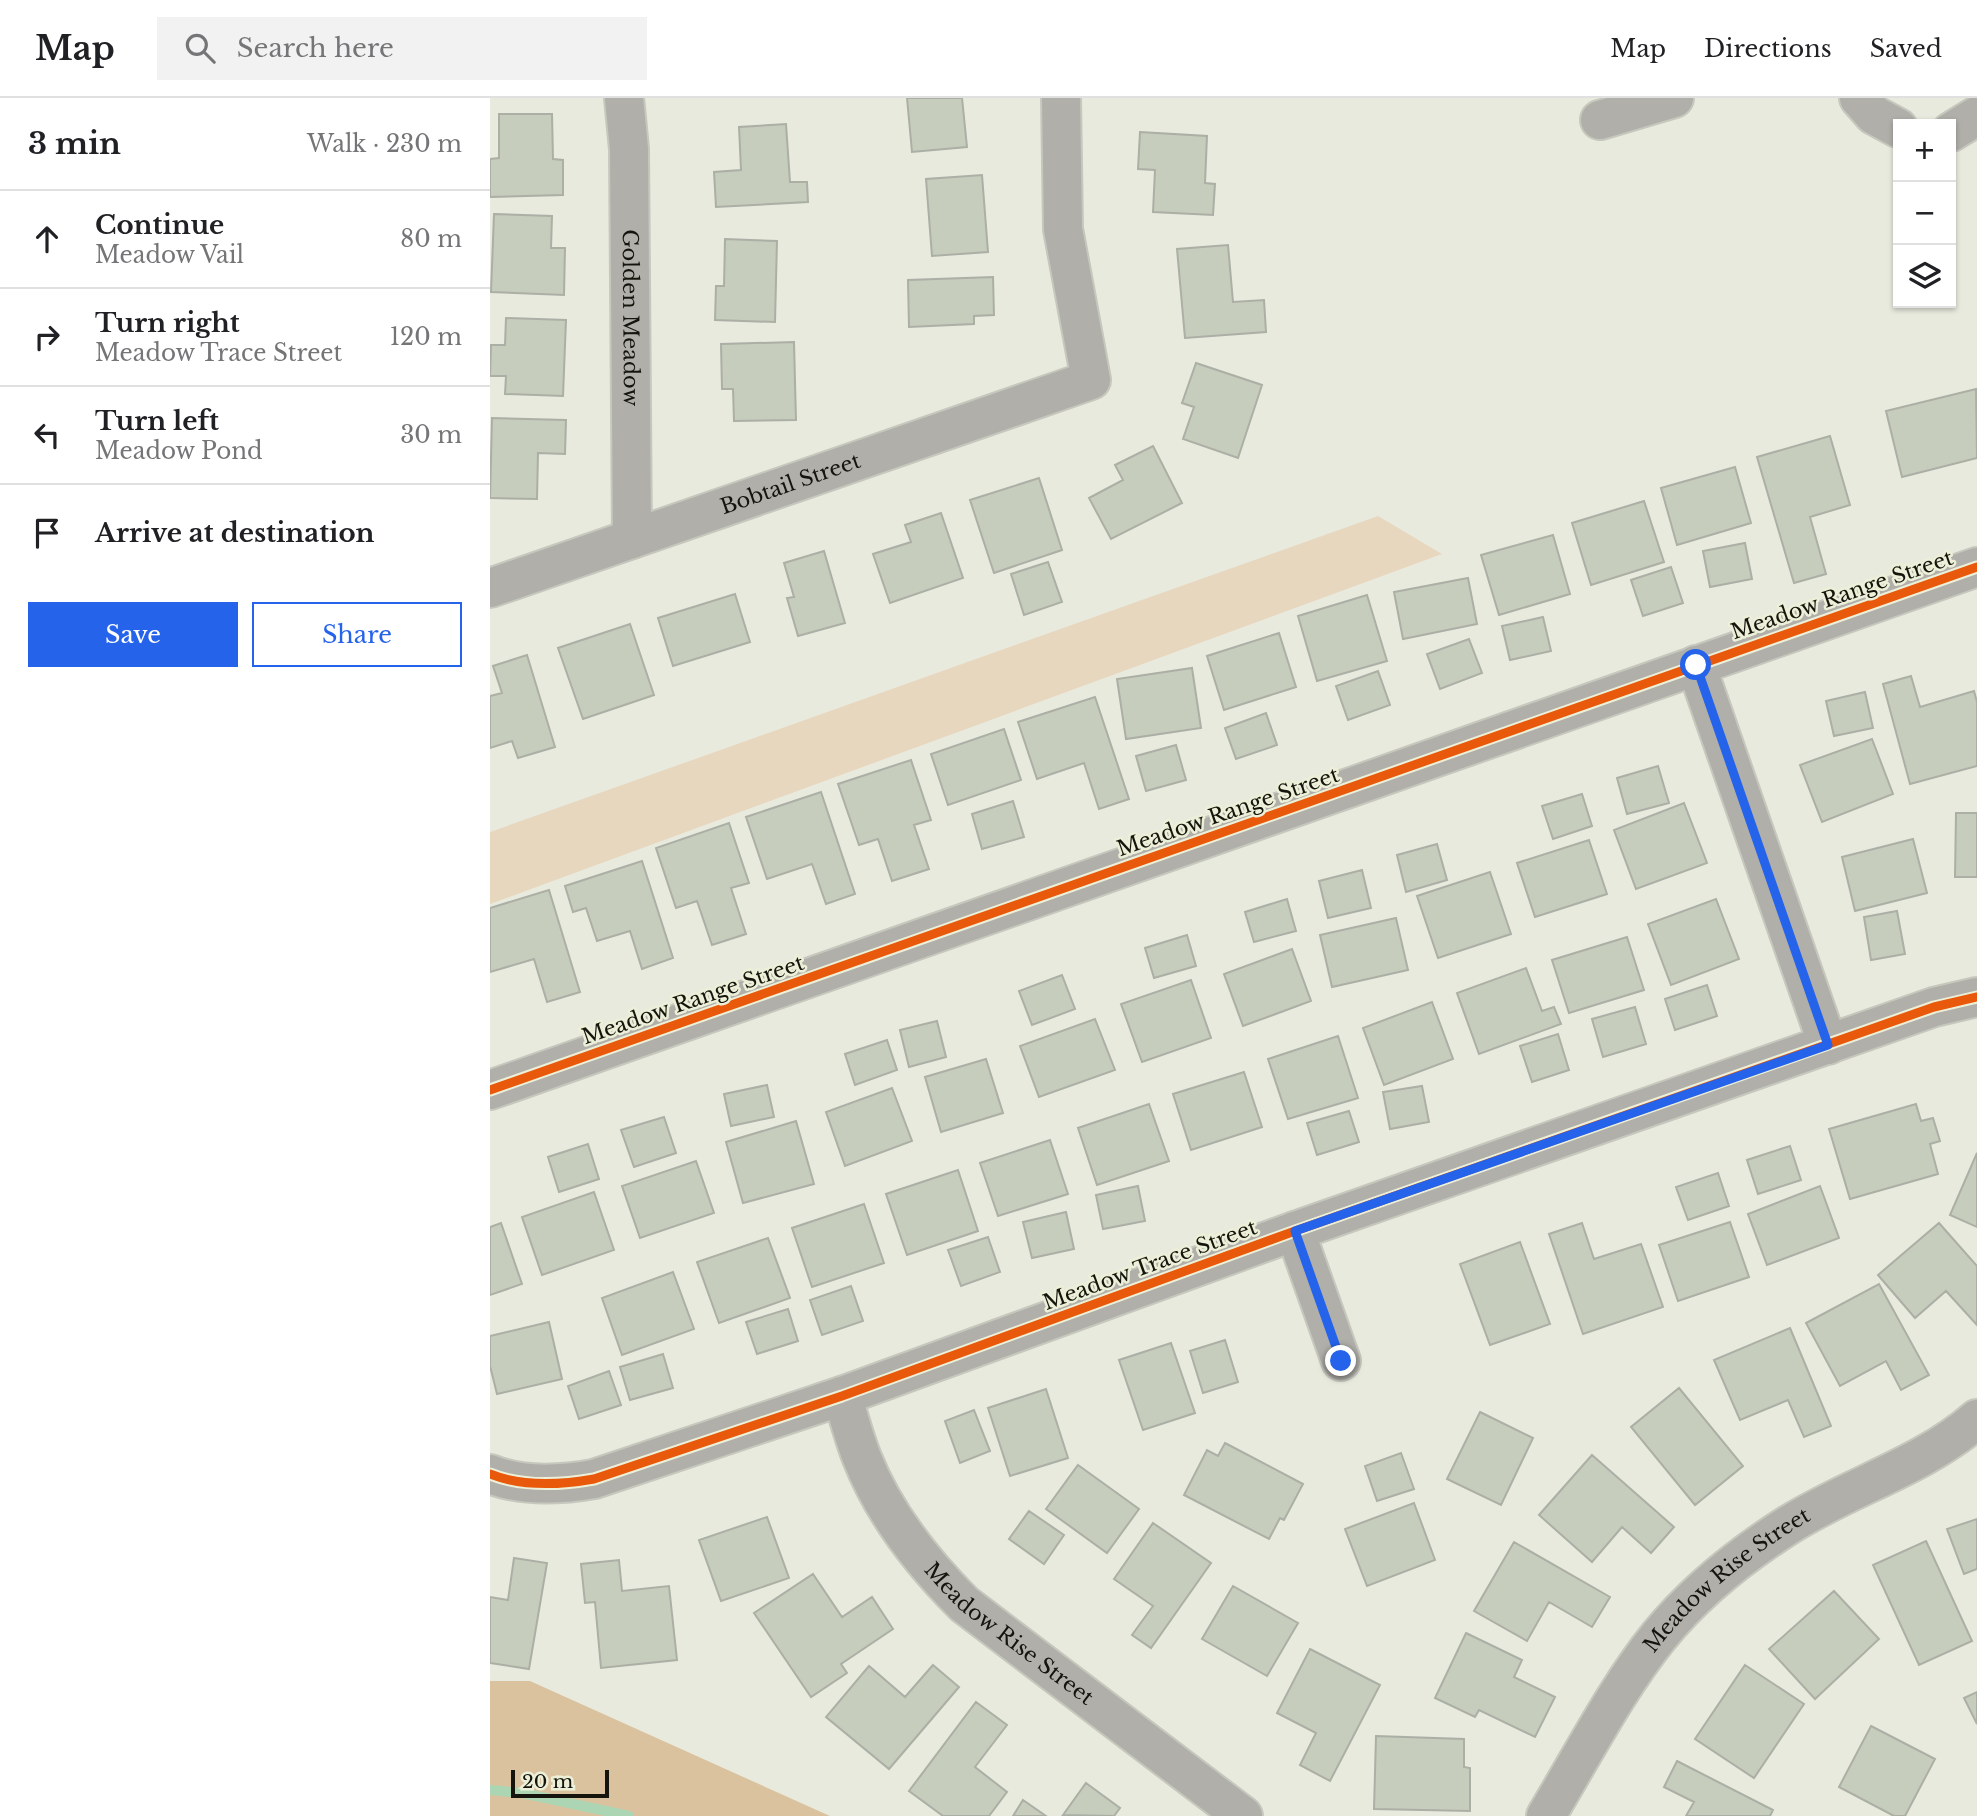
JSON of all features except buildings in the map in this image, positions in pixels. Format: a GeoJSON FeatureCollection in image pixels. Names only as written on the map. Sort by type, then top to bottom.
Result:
{"type":"FeatureCollection","features":[{"type":"Feature","properties":{"kind":"street","name":"Golden Meadow"},"geometry":{"type":"LineString","coordinates":[[624,98],[629,149],[632,539]]}},
{"type":"Feature","properties":{"kind":"street","name":"Bobtail Street"},"geometry":{"type":"LineString","coordinates":[[490,588],[1091,380],[1063,229],[1061,98]]}},
{"type":"Feature","properties":{"kind":"street"},"geometry":{"type":"LineString","coordinates":[[1600,120],[1674,98]]}},
{"type":"Feature","properties":{"kind":"street"},"geometry":{"type":"LineString","coordinates":[[1859,98],[1874,115],[1893,125]]}},
{"type":"Feature","properties":{"kind":"street"},"geometry":{"type":"LineString","coordinates":[[1956,129],[1977,117]]}},
{"type":"Feature","properties":{"kind":"street","name":"Meadow Range Street"},"geometry":{"type":"LineString","coordinates":[[490,1090],[1977,567]]}},
{"type":"Feature","properties":{"kind":"street"},"geometry":{"type":"LineString","coordinates":[[1696,665],[1828,1045]]}},
{"type":"Feature","properties":{"kind":"street","name":"Meadow Trace Street"},"geometry":{"type":"LineString","coordinates":[[490,1474],[503,1479],[557,1485],[594,1479],[842,1396],[1295,1231],[1934,1007],[1977,997]]}},
{"type":"Feature","properties":{"kind":"street"},"geometry":{"type":"LineString","coordinates":[[1295,1231],[1341,1361]]}},
{"type":"Feature","properties":{"kind":"street","name":"Meadow Rise Street"},"geometry":{"type":"LineString","coordinates":[[842,1396],[863,1459],[883,1501],[908,1541],[934,1574],[964,1604],[1243,1816]]}},
{"type":"Feature","properties":{"kind":"street","name":"Meadow Rise Street"},"geometry":{"type":"LineString","coordinates":[[1546,1816],[1635,1670],[1660,1636],[1705,1588],[1746,1554],[1790,1524],[1936,1449],[1977,1419]]}},
{"type":"Feature","properties":{"kind":"shaded area"},"geometry":{"type":"Polygon","coordinates":[[[1378,516],[1442,554],[490,904],[490,832],[1378,516]]]}},
{"type":"Feature","properties":{"kind":"shaded area"},"geometry":{"type":"Polygon","coordinates":[[[490,1681],[530,1681],[830,1816],[490,1816],[490,1681]]]}},
{"type":"Feature","properties":{"kind":"waterway"},"geometry":{"type":"LineString","coordinates":[[490,1790],[522,1793],[629,1816]]}},
{"type":"Feature","properties":{"kind":"cycle path"},"geometry":{"type":"LineString","coordinates":[[490,1090],[1977,567]]}},
{"type":"Feature","properties":{"kind":"cycle path"},"geometry":{"type":"LineString","coordinates":[[490,1474],[541,1484],[594,1479],[842,1396],[1295,1231],[1934,1007],[1977,997]]}},
{"type":"Feature","properties":{"kind":"route"},"geometry":{"type":"LineString","coordinates":[[1341,1361],[1295,1231],[1828,1045],[1696,665]]}}]}
